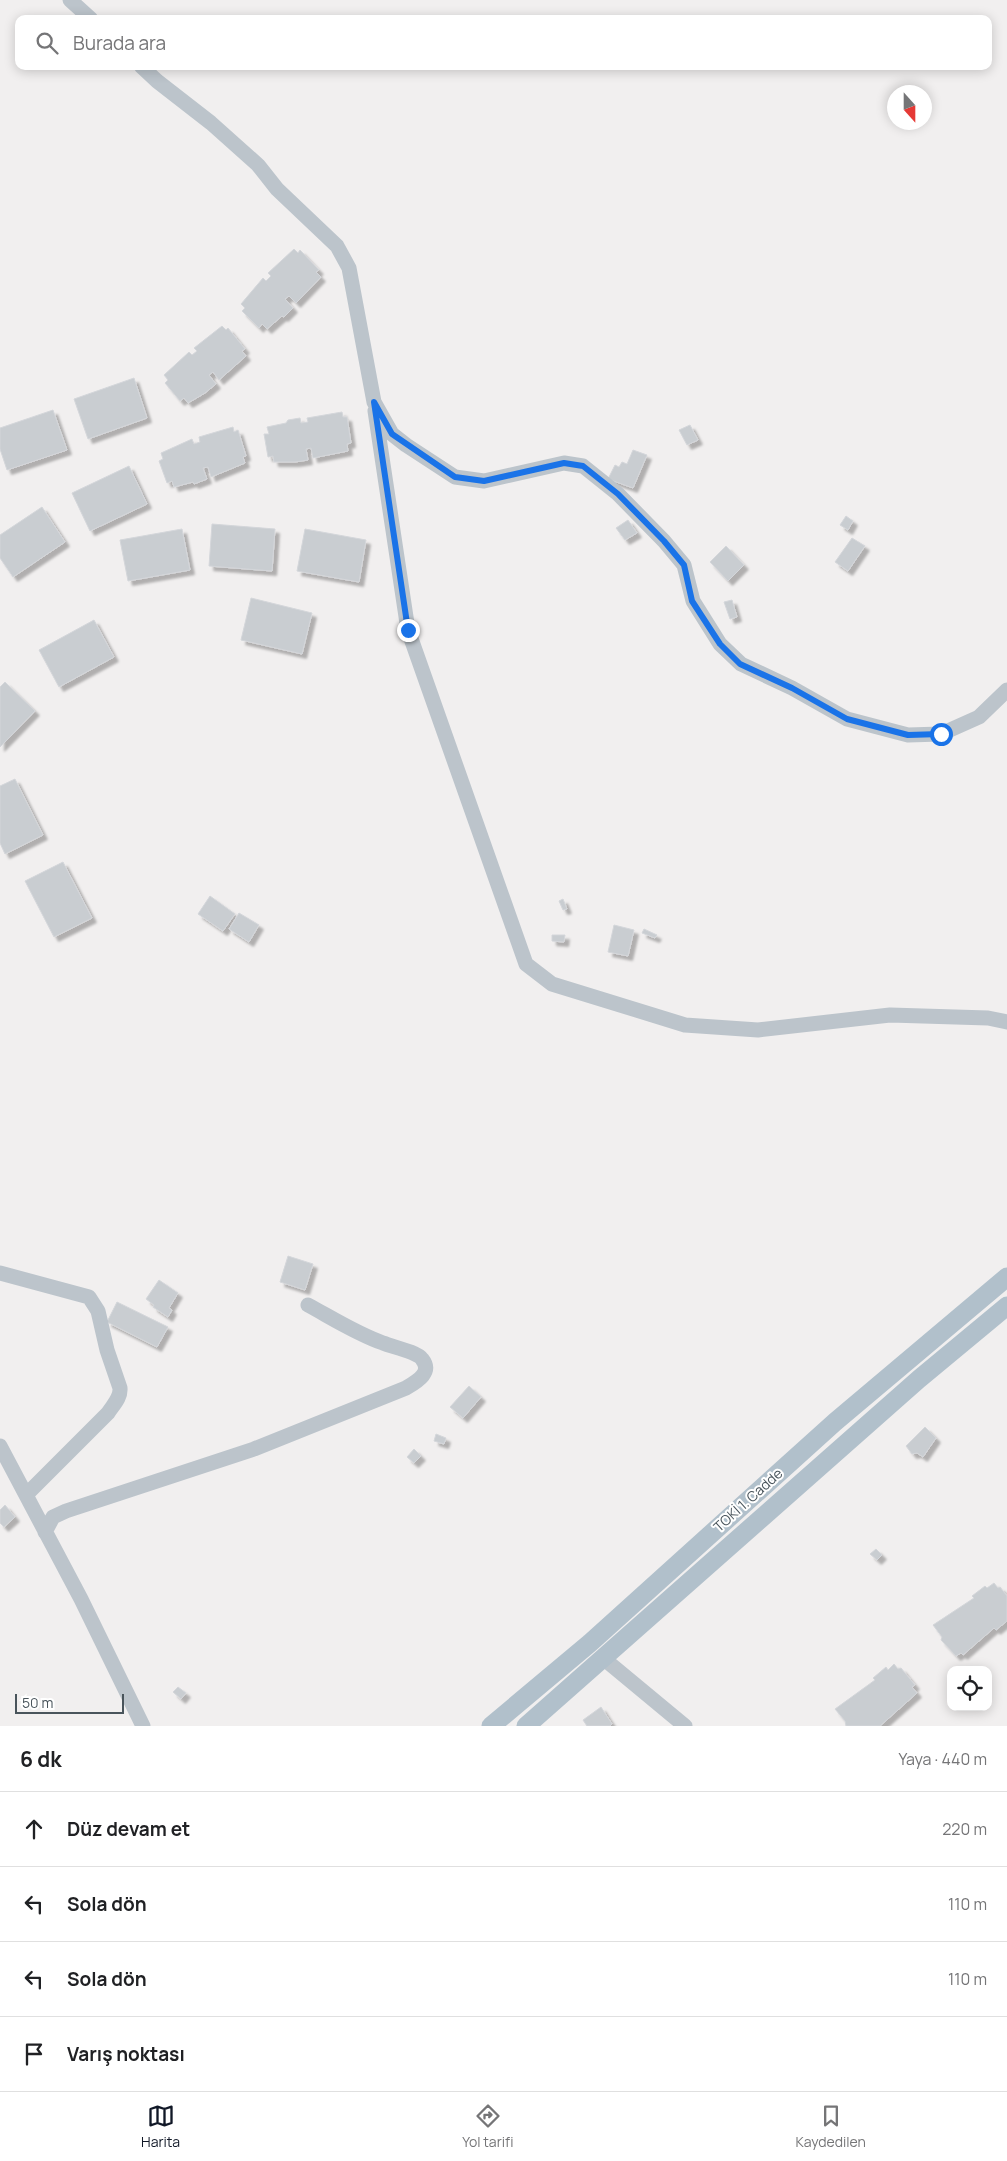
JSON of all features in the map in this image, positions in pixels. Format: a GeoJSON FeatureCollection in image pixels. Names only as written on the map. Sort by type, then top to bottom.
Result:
{"type":"FeatureCollection","features":[{"type":"Feature","properties":{"kind":"main road","name":"TOKİ 1. Cadde"},"geometry":{"type":"LineString","coordinates":[[491,1726],[590,1643],[835,1422],[1007,1277]]}},
{"type":"Feature","properties":{"kind":"main road"},"geometry":{"type":"LineString","coordinates":[[526,1726],[919,1378],[1007,1306]]}},
{"type":"Feature","properties":{"kind":"street"},"geometry":{"type":"LineString","coordinates":[[70,0],[87,15]]}},
{"type":"Feature","properties":{"kind":"street"},"geometry":{"type":"LineString","coordinates":[[145,70],[156,81],[212,123],[258,165],[277,188],[337,246],[348,268],[374,402],[408,630],[526,964],[552,984],[685,1026],[758,1030],[890,1015],[988,1018],[1007,1022]]}},
{"type":"Feature","properties":{"kind":"street"},"geometry":{"type":"LineString","coordinates":[[374,402],[392,434],[455,477],[484,481],[564,463],[583,466],[618,494],[664,541],[684,565],[692,601],[720,644],[740,664],[792,688],[847,719],[908,735],[941,734],[979,716],[1007,690]]}},
{"type":"Feature","properties":{"kind":"street"},"geometry":{"type":"LineString","coordinates":[[0,1272],[89,1297],[98,1311],[120,1393],[108,1413],[26,1495]]}},
{"type":"Feature","properties":{"kind":"street"},"geometry":{"type":"LineString","coordinates":[[45,1532],[54,1517],[66,1510],[254,1450],[406,1388],[420,1380],[425,1374],[426,1368],[423,1360],[416,1355],[372,1339],[308,1305]]}},
{"type":"Feature","properties":{"kind":"street"},"geometry":{"type":"LineString","coordinates":[[0,1446],[81,1599],[143,1726]]}},
{"type":"Feature","properties":{"kind":"street"},"geometry":{"type":"LineString","coordinates":[[603,1658],[684,1726]]}},
{"type":"Feature","properties":{"kind":"building"},"geometry":{"type":"Polygon","coordinates":[[[294,249],[298,253],[300,250],[319,270],[316,272],[321,277],[296,303],[289,296],[285,299],[293,308],[284,317],[282,316],[267,329],[262,324],[259,328],[242,311],[245,308],[241,304],[263,278],[266,281],[271,276],[268,273],[294,249]]]}},
{"type":"Feature","properties":{"kind":"building"},"geometry":{"type":"Polygon","coordinates":[[[222,326],[226,330],[228,328],[245,349],[242,351],[246,356],[219,380],[213,372],[209,375],[216,384],[205,393],[188,403],[184,398],[180,401],[165,383],[168,380],[164,375],[189,352],[192,355],[197,351],[194,348],[222,326]]]}},
{"type":"Feature","properties":{"kind":"building"},"geometry":{"type":"Polygon","coordinates":[[[134,378],[147,418],[88,439],[74,399],[134,378]]]}},
{"type":"Feature","properties":{"kind":"building"},"geometry":{"type":"Polygon","coordinates":[[[53,410],[67,450],[7,470],[0,449],[0,428],[53,410]]]}},
{"type":"Feature","properties":{"kind":"building"},"geometry":{"type":"Polygon","coordinates":[[[342,412],[343,417],[347,417],[351,443],[347,444],[348,451],[313,458],[311,448],[306,449],[308,460],[295,462],[274,462],[273,456],[268,457],[264,434],[269,434],[267,427],[300,418],[301,423],[308,422],[307,418],[342,412]]]}},
{"type":"Feature","properties":{"kind":"building"},"geometry":{"type":"Polygon","coordinates":[[[690,425],[698,440],[687,445],[679,430],[690,425]]]}},
{"type":"Feature","properties":{"kind":"building"},"geometry":{"type":"Polygon","coordinates":[[[233,427],[234,432],[238,430],[246,456],[243,457],[245,463],[211,477],[208,467],[203,468],[207,479],[194,484],[193,482],[174,487],[172,481],[167,483],[159,461],[163,459],[161,453],[192,439],[194,444],[200,442],[199,437],[233,427]]]}},
{"type":"Feature","properties":{"kind":"building"},"geometry":{"type":"Polygon","coordinates":[[[633,450],[647,455],[633,488],[608,479],[615,465],[619,467],[622,462],[627,464],[633,450]]]}},
{"type":"Feature","properties":{"kind":"building"},"geometry":{"type":"Polygon","coordinates":[[[129,466],[147,504],[90,531],[72,493],[129,466]]]}},
{"type":"Feature","properties":{"kind":"building"},"geometry":{"type":"Polygon","coordinates":[[[42,507],[65,542],[13,577],[0,558],[0,535],[42,507]]]}},
{"type":"Feature","properties":{"kind":"building"},"geometry":{"type":"Polygon","coordinates":[[[846,516],[853,521],[848,530],[840,525],[846,516]]]}},
{"type":"Feature","properties":{"kind":"building"},"geometry":{"type":"Polygon","coordinates":[[[628,520],[637,533],[625,540],[616,528],[628,520]]]}},
{"type":"Feature","properties":{"kind":"building"},"geometry":{"type":"Polygon","coordinates":[[[212,524],[275,529],[272,571],[209,566],[212,524]]]}},
{"type":"Feature","properties":{"kind":"building"},"geometry":{"type":"Polygon","coordinates":[[[182,529],[190,570],[128,581],[120,540],[182,529]]]}},
{"type":"Feature","properties":{"kind":"building"},"geometry":{"type":"Polygon","coordinates":[[[305,529],[366,540],[359,582],[297,571],[305,529]]]}},
{"type":"Feature","properties":{"kind":"building"},"geometry":{"type":"Polygon","coordinates":[[[852,538],[865,546],[848,571],[835,562],[852,538]]]}},
{"type":"Feature","properties":{"kind":"building"},"geometry":{"type":"Polygon","coordinates":[[[726,546],[744,565],[728,581],[710,562],[726,546]]]}},
{"type":"Feature","properties":{"kind":"building"},"geometry":{"type":"Polygon","coordinates":[[[251,598],[312,613],[302,654],[241,640],[251,598]]]}},
{"type":"Feature","properties":{"kind":"building"},"geometry":{"type":"Polygon","coordinates":[[[732,600],[737,617],[730,619],[724,602],[732,600]]]}},
{"type":"Feature","properties":{"kind":"building"},"geometry":{"type":"Polygon","coordinates":[[[94,620],[114,657],[59,687],[39,650],[94,620]]]}},
{"type":"Feature","properties":{"kind":"building"},"geometry":{"type":"Polygon","coordinates":[[[5,682],[35,711],[0,747],[0,687],[5,682]]]}},
{"type":"Feature","properties":{"kind":"building"},"geometry":{"type":"Polygon","coordinates":[[[15,779],[43,835],[5,854],[0,843],[0,786],[15,779]]]}},
{"type":"Feature","properties":{"kind":"building"},"geometry":{"type":"Polygon","coordinates":[[[63,862],[92,918],[54,937],[25,881],[63,862]]]}},
{"type":"Feature","properties":{"kind":"building"},"geometry":{"type":"Polygon","coordinates":[[[210,896],[235,914],[223,931],[198,914],[210,896]]]}},
{"type":"Feature","properties":{"kind":"building"},"geometry":{"type":"Polygon","coordinates":[[[563,899],[567,909],[563,910],[559,901],[563,899]]]}},
{"type":"Feature","properties":{"kind":"building"},"geometry":{"type":"Polygon","coordinates":[[[239,913],[259,925],[249,942],[229,929],[239,913]]]}},
{"type":"Feature","properties":{"kind":"building"},"geometry":{"type":"Polygon","coordinates":[[[614,925],[634,930],[628,956],[608,952],[614,925]]]}},
{"type":"Feature","properties":{"kind":"building"},"geometry":{"type":"Polygon","coordinates":[[[644,929],[657,935],[655,938],[642,933],[644,929]]]}},
{"type":"Feature","properties":{"kind":"building"},"geometry":{"type":"Polygon","coordinates":[[[552,935],[565,935],[564,942],[552,941],[552,935]]]}},
{"type":"Feature","properties":{"kind":"building"},"geometry":{"type":"Polygon","coordinates":[[[288,1256],[313,1264],[305,1290],[280,1282],[288,1256]]]}},
{"type":"Feature","properties":{"kind":"building"},"geometry":{"type":"Polygon","coordinates":[[[159,1280],[178,1293],[169,1308],[172,1310],[168,1317],[153,1307],[154,1305],[146,1299],[159,1280]]]}},
{"type":"Feature","properties":{"kind":"building"},"geometry":{"type":"Polygon","coordinates":[[[117,1302],[168,1327],[157,1347],[107,1322],[117,1302]]]}},
{"type":"Feature","properties":{"kind":"building"},"geometry":{"type":"Polygon","coordinates":[[[469,1386],[481,1397],[463,1418],[450,1407],[469,1386]]]}},
{"type":"Feature","properties":{"kind":"building"},"geometry":{"type":"Polygon","coordinates":[[[925,1427],[936,1438],[923,1457],[917,1453],[912,1454],[906,1446],[925,1427]]]}},
{"type":"Feature","properties":{"kind":"building"},"geometry":{"type":"Polygon","coordinates":[[[436,1434],[446,1438],[444,1444],[434,1441],[436,1434]]]}},
{"type":"Feature","properties":{"kind":"building"},"geometry":{"type":"Polygon","coordinates":[[[414,1449],[421,1456],[414,1463],[407,1457],[414,1449]]]}},
{"type":"Feature","properties":{"kind":"building"},"geometry":{"type":"Polygon","coordinates":[[[5,1505],[15,1517],[4,1527],[0,1523],[0,1510],[5,1505]]]}},
{"type":"Feature","properties":{"kind":"building"},"geometry":{"type":"Polygon","coordinates":[[[876,1549],[882,1555],[877,1560],[870,1554],[876,1549]]]}},
{"type":"Feature","properties":{"kind":"building"},"geometry":{"type":"Polygon","coordinates":[[[994,1583],[1007,1596],[1007,1621],[996,1630],[994,1628],[963,1655],[961,1653],[956,1656],[941,1640],[942,1637],[933,1625],[974,1598],[972,1596],[985,1586],[987,1588],[994,1583]]]}},
{"type":"Feature","properties":{"kind":"building"},"geometry":{"type":"Polygon","coordinates":[[[894,1664],[898,1669],[901,1668],[915,1685],[912,1687],[917,1693],[880,1726],[846,1726],[845,1721],[835,1709],[875,1680],[873,1678],[886,1667],[888,1670],[894,1664]]]}},
{"type":"Feature","properties":{"kind":"building"},"geometry":{"type":"Polygon","coordinates":[[[178,1687],[186,1693],[181,1699],[173,1692],[178,1687]]]}},
{"type":"Feature","properties":{"kind":"building"},"geometry":{"type":"Polygon","coordinates":[[[601,1707],[612,1724],[610,1726],[587,1726],[583,1720],[601,1707]]]}},
{"type":"Feature","properties":{"kind":"route"},"geometry":{"type":"LineString","coordinates":[[408,630],[374,402],[392,434],[455,477],[484,481],[564,463],[583,466],[618,494],[664,541],[684,565],[692,601],[720,644],[740,664],[792,688],[847,719],[908,735],[941,734]]}}]}
